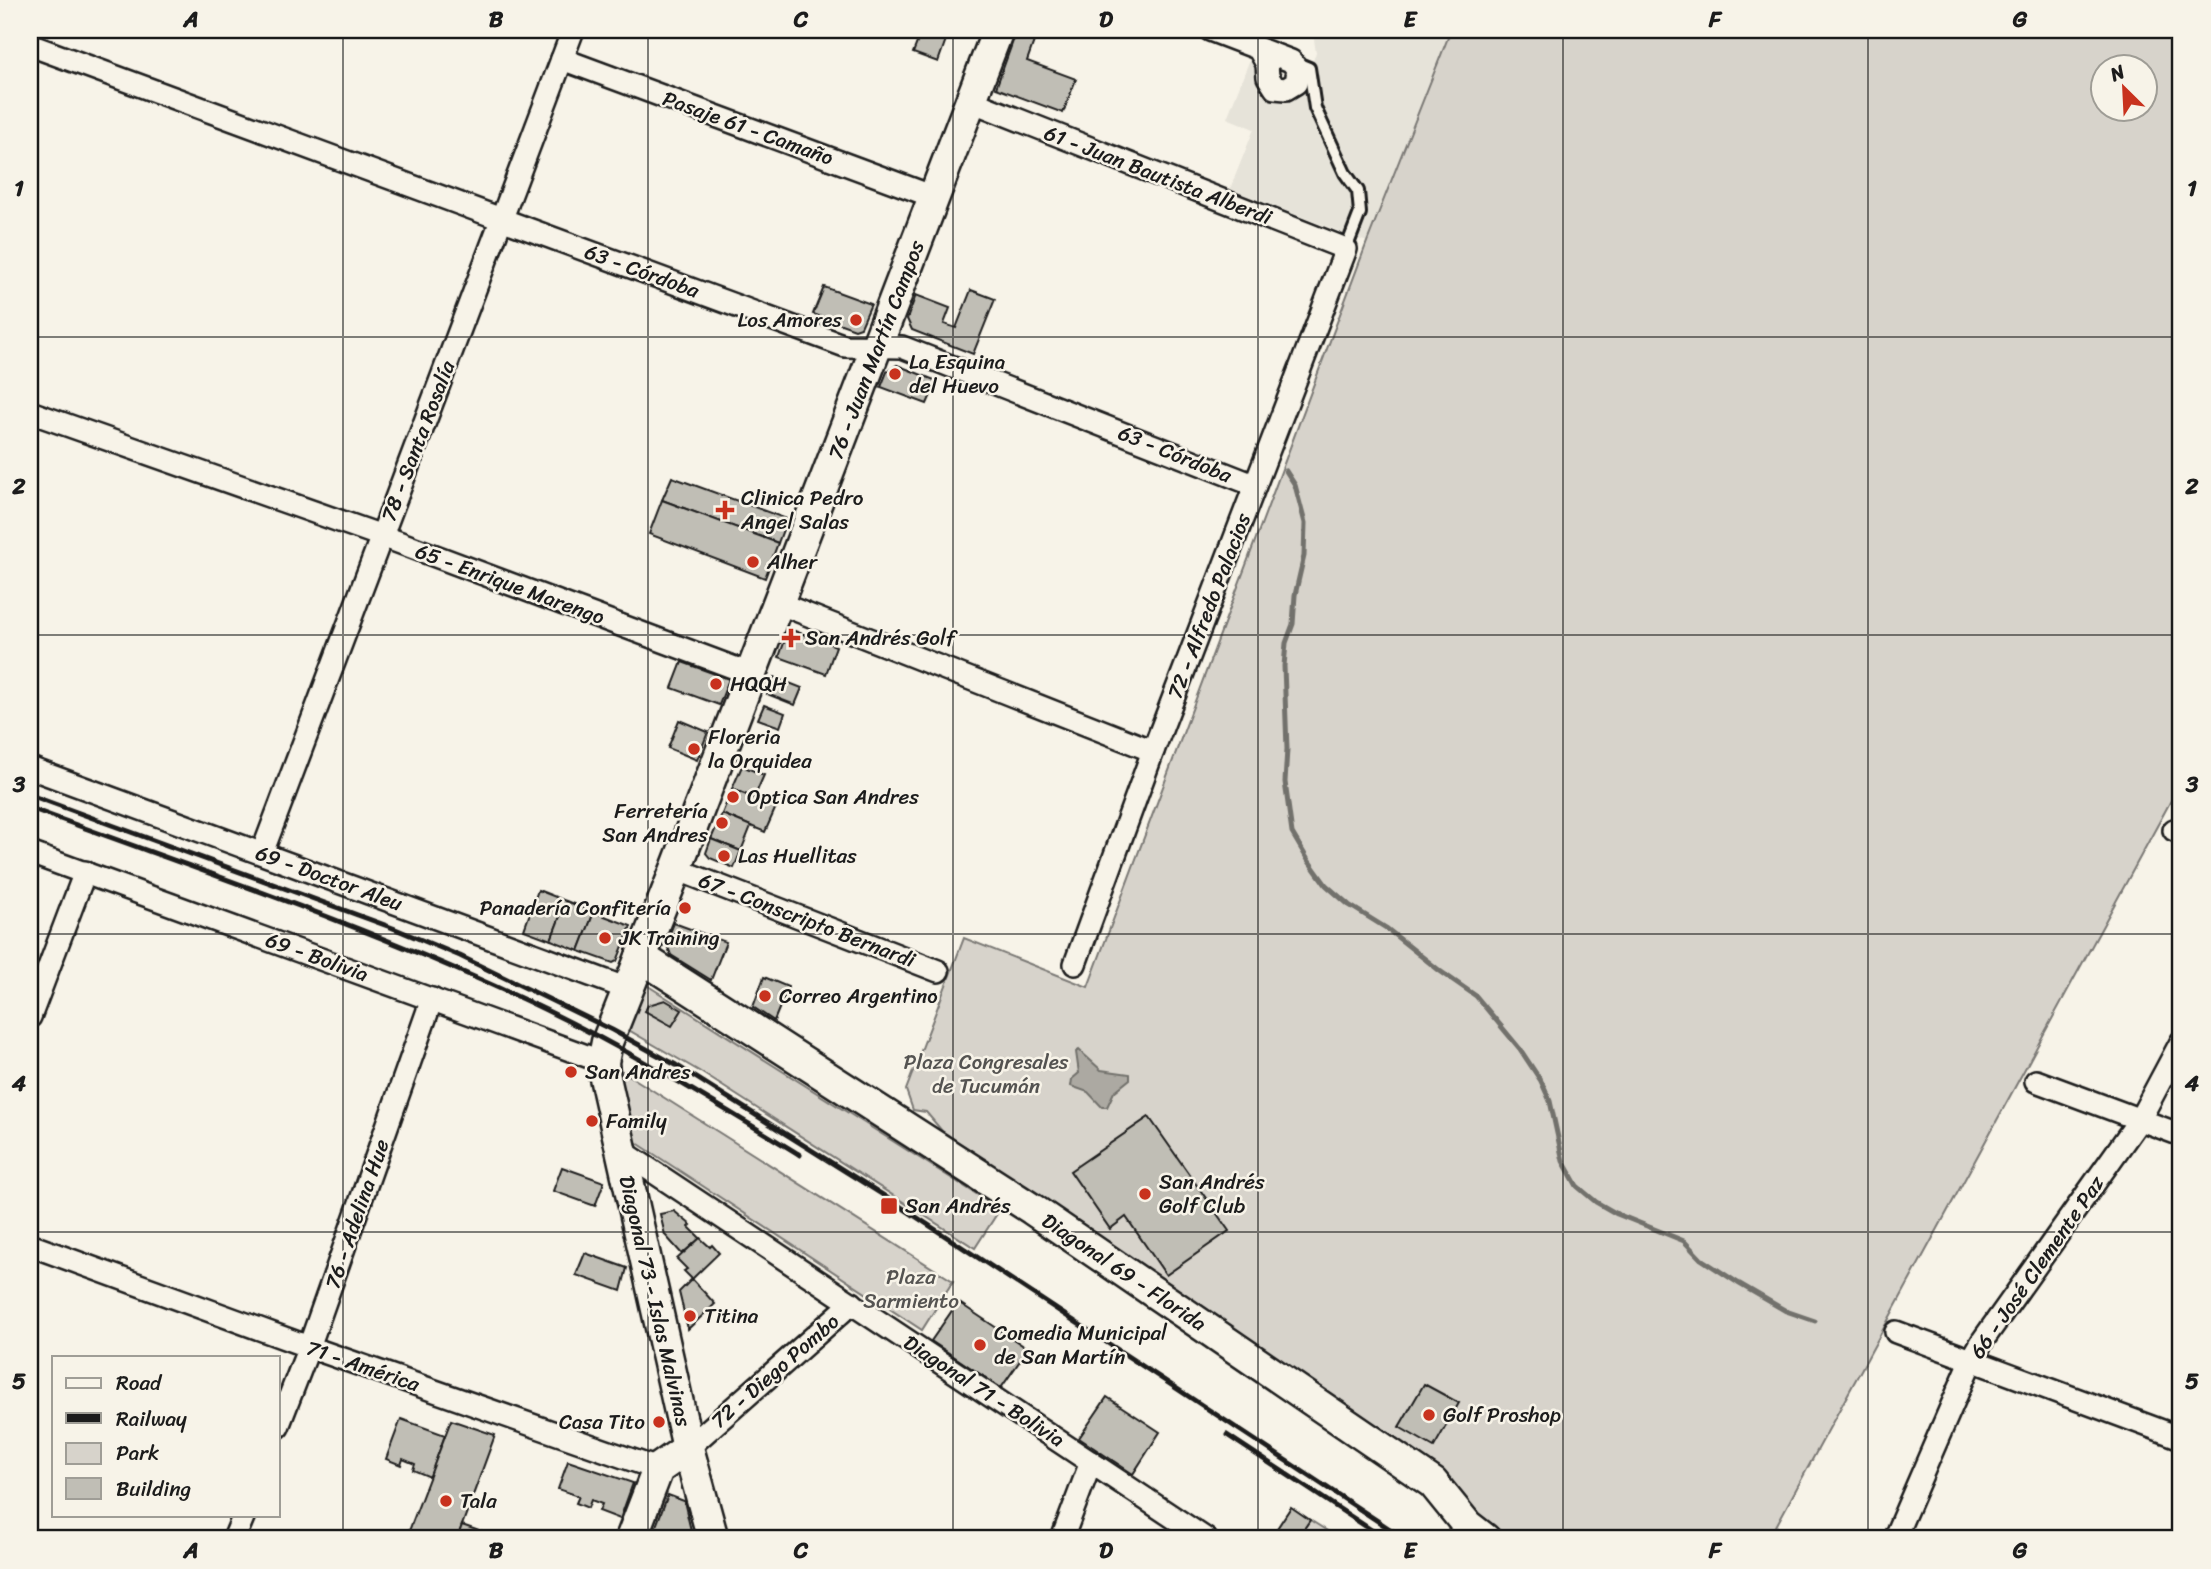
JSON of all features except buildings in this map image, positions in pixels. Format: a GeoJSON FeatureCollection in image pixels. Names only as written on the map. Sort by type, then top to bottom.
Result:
{"type":"FeatureCollection","features":[{"type":"Feature","properties":{"kind":"main road","name":"76 - Juan Martín Campos"},"geometry":{"type":"LineString","coordinates":[[603,1062],[607,1042],[779,603],[998,30]]}},
{"type":"Feature","properties":{"kind":"main road","name":"Diagonal 69 - Florida"},"geometry":{"type":"LineString","coordinates":[[641,957],[1032,1209],[1433,1483],[1467,1525],[1485,1539]]}},
{"type":"Feature","properties":{"kind":"main road","name":"Diagonal 73 - Islas Malvinas"},"geometry":{"type":"LineString","coordinates":[[603,1062],[688,1448],[713,1539]]}},
{"type":"Feature","properties":{"kind":"main road","name":"72 - Diego Pombo"},"geometry":{"type":"LineString","coordinates":[[658,1469],[688,1448]]}},
{"type":"Feature","properties":{"kind":"main road"},"geometry":{"type":"LineString","coordinates":[[631,1539],[658,1469]]}},
{"type":"Feature","properties":{"kind":"street","name":"78 - Santa Rosalía"},"geometry":{"type":"LineString","coordinates":[[262,853],[573,30]]}},
{"type":"Feature","properties":{"kind":"street"},"geometry":{"type":"LineString","coordinates":[[1210,30],[1258,48],[1291,61],[1298,71],[1296,83],[1286,89],[1275,88],[1268,77],[1267,64],[1258,48]]}},
{"type":"Feature","properties":{"kind":"street","name":"63 - Córdoba"},"geometry":{"type":"LineString","coordinates":[[30,45],[845,346],[902,346],[1254,485]]}},
{"type":"Feature","properties":{"kind":"street","name":"Pasaje 61 - Camaño"},"geometry":{"type":"LineString","coordinates":[[562,59],[934,197]]}},
{"type":"Feature","properties":{"kind":"street","name":"61 - Juan Bautista Alberdi"},"geometry":{"type":"LineString","coordinates":[[971,101],[1346,249]]}},
{"type":"Feature","properties":{"kind":"street","name":"72 - Alfredo Palacios"},"geometry":{"type":"LineString","coordinates":[[1075,964],[1153,751],[1346,249]]}},
{"type":"Feature","properties":{"kind":"street","name":"65 - Enrique Marengo"},"geometry":{"type":"LineString","coordinates":[[30,412],[382,536],[751,674]]}},
{"type":"Feature","properties":{"kind":"street"},"geometry":{"type":"LineString","coordinates":[[779,603],[1153,751]]}},
{"type":"Feature","properties":{"kind":"street","name":"69 - Doctor Aleu"},"geometry":{"type":"LineString","coordinates":[[30,768],[628,989]]}},
{"type":"Feature","properties":{"kind":"street","name":"69 - Bolivia"},"geometry":{"type":"LineString","coordinates":[[30,853],[603,1062]]}},
{"type":"Feature","properties":{"kind":"street","name":"67 - Conscripto Bernardi"},"geometry":{"type":"LineString","coordinates":[[676,869],[938,971]]}},
{"type":"Feature","properties":{"kind":"street"},"geometry":{"type":"LineString","coordinates":[[30,1017],[85,872]]}},
{"type":"Feature","properties":{"kind":"street","name":"76 - Adelina Hue"},"geometry":{"type":"LineString","coordinates":[[280,1422],[432,999]]}},
{"type":"Feature","properties":{"kind":"street","name":"66 - José Clemente Paz"},"geometry":{"type":"LineString","coordinates":[[1894,1539],[1972,1359],[2140,1119],[2181,1042]]}},
{"type":"Feature","properties":{"kind":"street"},"geometry":{"type":"LineString","coordinates":[[2036,1081],[2181,1135]]}},
{"type":"Feature","properties":{"kind":"street","name":"Diagonal 71 - Bolivia"},"geometry":{"type":"LineString","coordinates":[[622,1151],[1206,1539]]}},
{"type":"Feature","properties":{"kind":"street","name":"71 - América"},"geometry":{"type":"LineString","coordinates":[[30,1245],[309,1347],[658,1469]]}},
{"type":"Feature","properties":{"kind":"street","name":"72 - Diego Pombo"},"geometry":{"type":"LineString","coordinates":[[688,1448],[852,1303]]}},
{"type":"Feature","properties":{"kind":"street"},"geometry":{"type":"LineString","coordinates":[[1896,1332],[2181,1438]]}},
{"type":"Feature","properties":{"kind":"street"},"geometry":{"type":"LineString","coordinates":[[1062,1539],[1091,1462]]}},
{"type":"Feature","properties":{"kind":"street"},"geometry":{"type":"LineString","coordinates":[[234,1539],[244,1516]]}},
{"type":"Feature","properties":{"kind":"lane"},"geometry":{"type":"LineString","coordinates":[[1291,61],[1310,68],[1315,108],[1345,173],[1358,191],[1360,213],[1346,249]]}},
{"type":"Feature","properties":{"kind":"shaded area"},"geometry":{"type":"Polygon","coordinates":[[[1279,30],[1272,36],[1261,39],[1245,32],[1279,30]]]}},
{"type":"Feature","properties":{"kind":"shaded area"},"geometry":{"type":"Polygon","coordinates":[[[1307,30],[1451,30],[1367,242],[1230,189],[1254,129],[1227,118],[1250,59],[1255,61],[1259,76],[1305,81],[1316,53],[1314,39],[1307,30]]]}},
{"type":"Feature","properties":{"kind":"shaded area"},"geometry":{"type":"Polygon","coordinates":[[[1079,1050],[1101,1070],[1130,1074],[1130,1079],[1114,1092],[1107,1107],[1102,1107],[1088,1092],[1071,1086],[1072,1079],[1079,1073],[1076,1052],[1079,1050]]]}},
{"type":"Feature","properties":{"kind":"green space","name":"Plaza Congresales de Tucumán"},"geometry":{"type":"Polygon","coordinates":[[[1451,30],[2181,30],[2181,782],[1769,1539],[1513,1539],[1490,1524],[1437,1478],[1023,1185],[942,1131],[926,1112],[913,1110],[906,1090],[964,938],[1088,987],[1367,242],[1451,30]]]}},
{"type":"Feature","properties":{"kind":"green space"},"geometry":{"type":"Polygon","coordinates":[[[645,984],[1000,1209],[975,1248],[699,1071],[627,1029],[645,984]]]}},
{"type":"Feature","properties":{"kind":"green space","name":"Plaza Sarmiento"},"geometry":{"type":"Polygon","coordinates":[[[611,1064],[953,1281],[922,1330],[628,1137],[611,1064]]]}},
{"type":"Feature","properties":{"kind":"green space"},"geometry":{"type":"Polygon","coordinates":[[[1310,1520],[1340,1539],[1297,1539],[1310,1520]]]}},
{"type":"Feature","properties":{"kind":"waterway"},"geometry":{"type":"LineString","coordinates":[[1286,471],[1295,485],[1305,523],[1304,556],[1295,595],[1293,624],[1286,643],[1284,666],[1287,749],[1285,782],[1292,833],[1308,860],[1326,885],[1349,905],[1386,928],[1476,996],[1520,1049],[1541,1081],[1550,1101],[1563,1161],[1577,1186],[1596,1202],[1617,1214],[1684,1241],[1701,1259],[1786,1311],[1815,1321]]}},
{"type":"Feature","properties":{"kind":"railway"},"geometry":{"type":"LineString","coordinates":[[30,795],[393,928],[460,956],[612,1030],[676,1065],[883,1195],[1405,1539]]}},
{"type":"Feature","properties":{"kind":"railway"},"geometry":{"type":"LineString","coordinates":[[30,808],[213,874],[455,968],[551,1012],[623,1050],[800,1155]]}},
{"type":"Feature","properties":{"kind":"railway"},"geometry":{"type":"LineString","coordinates":[[1227,1435],[1385,1539]]}},
{"type":"Feature","properties":{"kind":"place","name":"Los Amores"},"geometry":{"type":"Point","coordinates":[856,320]}},
{"type":"Feature","properties":{"kind":"place","name":"La Esquina del Huevo"},"geometry":{"type":"Point","coordinates":[895,374]}},
{"type":"Feature","properties":{"kind":"place","name":"Clinica Pedro Angel Salas"},"geometry":{"type":"Point","coordinates":[725,510]}},
{"type":"Feature","properties":{"kind":"place","name":"Alher"},"geometry":{"type":"Point","coordinates":[753,562]}},
{"type":"Feature","properties":{"kind":"place","name":"San Andrés Golf"},"geometry":{"type":"Point","coordinates":[791,638]}},
{"type":"Feature","properties":{"kind":"place","name":"HQQH"},"geometry":{"type":"Point","coordinates":[716,684]}},
{"type":"Feature","properties":{"kind":"place","name":"Floreria la Orquidea"},"geometry":{"type":"Point","coordinates":[694,749]}},
{"type":"Feature","properties":{"kind":"place","name":"Optica San Andres"},"geometry":{"type":"Point","coordinates":[733,797]}},
{"type":"Feature","properties":{"kind":"place","name":"Ferretería San Andres"},"geometry":{"type":"Point","coordinates":[722,823]}},
{"type":"Feature","properties":{"kind":"place","name":"Las Huellitas"},"geometry":{"type":"Point","coordinates":[724,856]}},
{"type":"Feature","properties":{"kind":"place","name":"Panadería Confitería"},"geometry":{"type":"Point","coordinates":[685,908]}},
{"type":"Feature","properties":{"kind":"place","name":"JK Training"},"geometry":{"type":"Point","coordinates":[605,938]}},
{"type":"Feature","properties":{"kind":"place","name":"Correo Argentino"},"geometry":{"type":"Point","coordinates":[765,996]}},
{"type":"Feature","properties":{"kind":"place","name":"San Andres"},"geometry":{"type":"Point","coordinates":[571,1072]}},
{"type":"Feature","properties":{"kind":"place","name":"Family"},"geometry":{"type":"Point","coordinates":[592,1121]}},
{"type":"Feature","properties":{"kind":"place","name":"San Andrés Golf Club"},"geometry":{"type":"Point","coordinates":[1145,1194]}},
{"type":"Feature","properties":{"kind":"place","name":"San Andrés"},"geometry":{"type":"Point","coordinates":[889,1206]}},
{"type":"Feature","properties":{"kind":"place","name":"Titina"},"geometry":{"type":"Point","coordinates":[690,1316]}},
{"type":"Feature","properties":{"kind":"place","name":"Comedia Municipal de San Martín"},"geometry":{"type":"Point","coordinates":[980,1345]}},
{"type":"Feature","properties":{"kind":"place","name":"Golf Proshop"},"geometry":{"type":"Point","coordinates":[1429,1415]}},
{"type":"Feature","properties":{"kind":"place","name":"Casa Tito"},"geometry":{"type":"Point","coordinates":[659,1422]}},
{"type":"Feature","properties":{"kind":"place","name":"Tala"},"geometry":{"type":"Point","coordinates":[446,1501]}}]}
